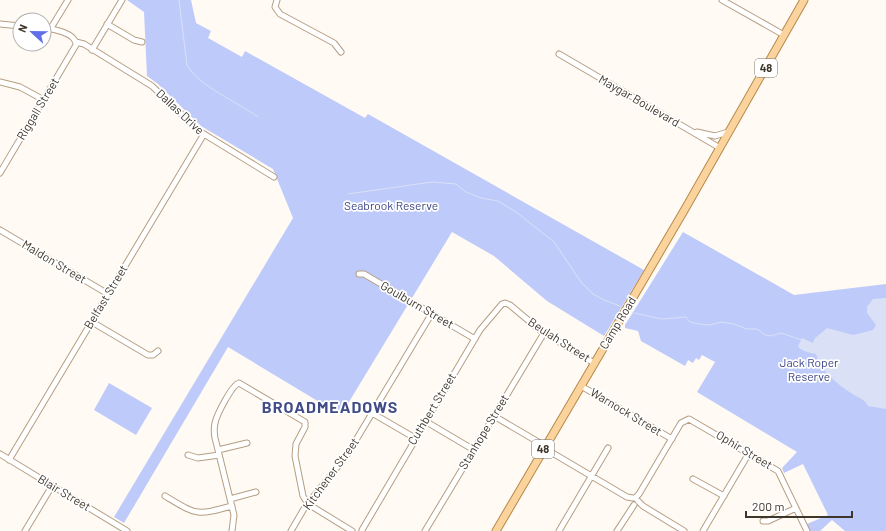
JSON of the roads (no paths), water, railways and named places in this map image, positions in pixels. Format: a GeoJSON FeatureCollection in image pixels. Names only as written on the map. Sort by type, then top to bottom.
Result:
{"type":"FeatureCollection","features":[{"type":"Feature","properties":{"kind":"main road","name":"Camp Road"},"geometry":{"type":"LineString","coordinates":[[493,531],[581,386],[610,332],[720,148],[804,0]]}},
{"type":"Feature","properties":{"kind":"main road","name":"Camp Road"},"geometry":{"type":"LineString","coordinates":[[496,531],[505,513]]}},
{"type":"Feature","properties":{"kind":"street"},"geometry":{"type":"LineString","coordinates":[[52,26],[68,0]]}},
{"type":"Feature","properties":{"kind":"street"},"geometry":{"type":"LineString","coordinates":[[92,50],[122,0]]}},
{"type":"Feature","properties":{"kind":"street"},"geometry":{"type":"LineString","coordinates":[[277,0],[275,7],[280,14],[334,43],[340,52]]}},
{"type":"Feature","properties":{"kind":"street"},"geometry":{"type":"LineString","coordinates":[[722,0],[784,35]]}},
{"type":"Feature","properties":{"kind":"street"},"geometry":{"type":"LineString","coordinates":[[0,24],[12,25]]}},
{"type":"Feature","properties":{"kind":"street"},"geometry":{"type":"LineString","coordinates":[[107,24],[142,43]]}},
{"type":"Feature","properties":{"kind":"street","name":"Dallas Drive"},"geometry":{"type":"LineString","coordinates":[[52,28],[62,32],[76,43],[87,46],[152,86],[204,134],[274,177]]}},
{"type":"Feature","properties":{"kind":"street","name":"Riggall Street"},"geometry":{"type":"LineString","coordinates":[[0,173],[76,43]]}},
{"type":"Feature","properties":{"kind":"street","name":"Maygar Boulevard"},"geometry":{"type":"LineString","coordinates":[[559,54],[720,148]]}},
{"type":"Feature","properties":{"kind":"street"},"geometry":{"type":"LineString","coordinates":[[0,82],[20,87],[44,100]]}},
{"type":"Feature","properties":{"kind":"street"},"geometry":{"type":"LineString","coordinates":[[689,130],[715,136],[728,132]]}},
{"type":"Feature","properties":{"kind":"street","name":"Belfast Street"},"geometry":{"type":"LineString","coordinates":[[9,460],[204,134]]}},
{"type":"Feature","properties":{"kind":"street","name":"Maldon Street"},"geometry":{"type":"LineString","coordinates":[[0,230],[108,294]]}},
{"type":"Feature","properties":{"kind":"street","name":"Goulburn Street"},"geometry":{"type":"LineString","coordinates":[[359,274],[364,274],[475,339]]}},
{"type":"Feature","properties":{"kind":"street","name":"Beulah Street"},"geometry":{"type":"LineString","coordinates":[[505,303],[510,304],[544,333],[594,363]]}},
{"type":"Feature","properties":{"kind":"street","name":"Cuthbert Street"},"geometry":{"type":"LineString","coordinates":[[358,530],[366,521],[475,339],[500,306],[505,303]]}},
{"type":"Feature","properties":{"kind":"street","name":"Kitchener Street"},"geometry":{"type":"LineString","coordinates":[[291,531],[309,502],[346,457],[432,313]]}},
{"type":"Feature","properties":{"kind":"street"},"geometry":{"type":"LineString","coordinates":[[92,322],[148,355],[153,355],[158,350]]}},
{"type":"Feature","properties":{"kind":"street","name":"Stanhope Street"},"geometry":{"type":"LineString","coordinates":[[425,531],[544,333]]}},
{"type":"Feature","properties":{"kind":"street"},"geometry":{"type":"LineString","coordinates":[[232,531],[234,521],[232,506],[214,430],[217,417],[235,385],[242,384],[305,422],[305,427],[298,441],[295,452],[302,490],[309,502],[316,508],[348,527],[358,530]]}},
{"type":"Feature","properties":{"kind":"street","name":"Warnock Street"},"geometry":{"type":"LineString","coordinates":[[581,386],[672,439]]}},
{"type":"Feature","properties":{"kind":"street"},"geometry":{"type":"LineString","coordinates":[[372,413],[415,438]]}},
{"type":"Feature","properties":{"kind":"street"},"geometry":{"type":"LineString","coordinates":[[494,416],[684,531]]}},
{"type":"Feature","properties":{"kind":"street","name":"Ophir Street"},"geometry":{"type":"LineString","coordinates":[[672,439],[683,421],[687,419],[694,420],[778,471],[807,531]]}},
{"type":"Feature","properties":{"kind":"street"},"geometry":{"type":"LineString","coordinates":[[425,421],[474,450]]}},
{"type":"Feature","properties":{"kind":"street"},"geometry":{"type":"LineString","coordinates":[[617,531],[672,439]]}},
{"type":"Feature","properties":{"kind":"street"},"geometry":{"type":"LineString","coordinates":[[188,454],[198,458],[247,443]]}},
{"type":"Feature","properties":{"kind":"street"},"geometry":{"type":"LineString","coordinates":[[559,531],[608,448]]}},
{"type":"Feature","properties":{"kind":"street"},"geometry":{"type":"LineString","coordinates":[[703,531],[749,453]]}},
{"type":"Feature","properties":{"kind":"street","name":"Blair Street"},"geometry":{"type":"LineString","coordinates":[[0,454],[128,531]]}},
{"type":"Feature","properties":{"kind":"street"},"geometry":{"type":"LineString","coordinates":[[693,479],[724,496]]}},
{"type":"Feature","properties":{"kind":"street"},"geometry":{"type":"LineString","coordinates":[[25,531],[52,486]]}},
{"type":"Feature","properties":{"kind":"street"},"geometry":{"type":"LineString","coordinates":[[230,499],[256,492]]}},
{"type":"Feature","properties":{"kind":"street"},"geometry":{"type":"LineString","coordinates":[[165,496],[190,511],[199,513],[232,506]]}},
{"type":"Feature","properties":{"kind":"street"},"geometry":{"type":"LineString","coordinates":[[763,521],[768,521],[796,508]]}},
{"type":"Feature","properties":{"kind":"waterway"},"geometry":{"type":"LineString","coordinates":[[179,0],[187,65],[192,72],[209,87],[258,117]]}},
{"type":"Feature","properties":{"kind":"waterway"},"geometry":{"type":"LineString","coordinates":[[348,194],[432,182],[456,184],[466,192],[481,198],[498,201],[516,212],[554,242],[581,282],[593,294],[620,306]]}},
{"type":"Feature","properties":{"kind":"waterway"},"geometry":{"type":"LineString","coordinates":[[634,313],[662,319],[686,317],[690,322],[699,324],[710,325],[721,322],[734,324],[747,329],[757,329],[765,335],[771,336],[781,333],[802,340]]}},
{"type":"Feature","properties":{"kind":"district","name":"BROADMEADOWS"},"geometry":{"type":"Point","coordinates":[330,407]}},
{"type":"Feature","properties":{"kind":"park label","name":"Seabrook Reserve"},"geometry":{"type":"Point","coordinates":[391,206]}},
{"type":"Feature","properties":{"kind":"park label","name":"Jack Roper Reserve"},"geometry":{"type":"Point","coordinates":[809,370]}}]}
